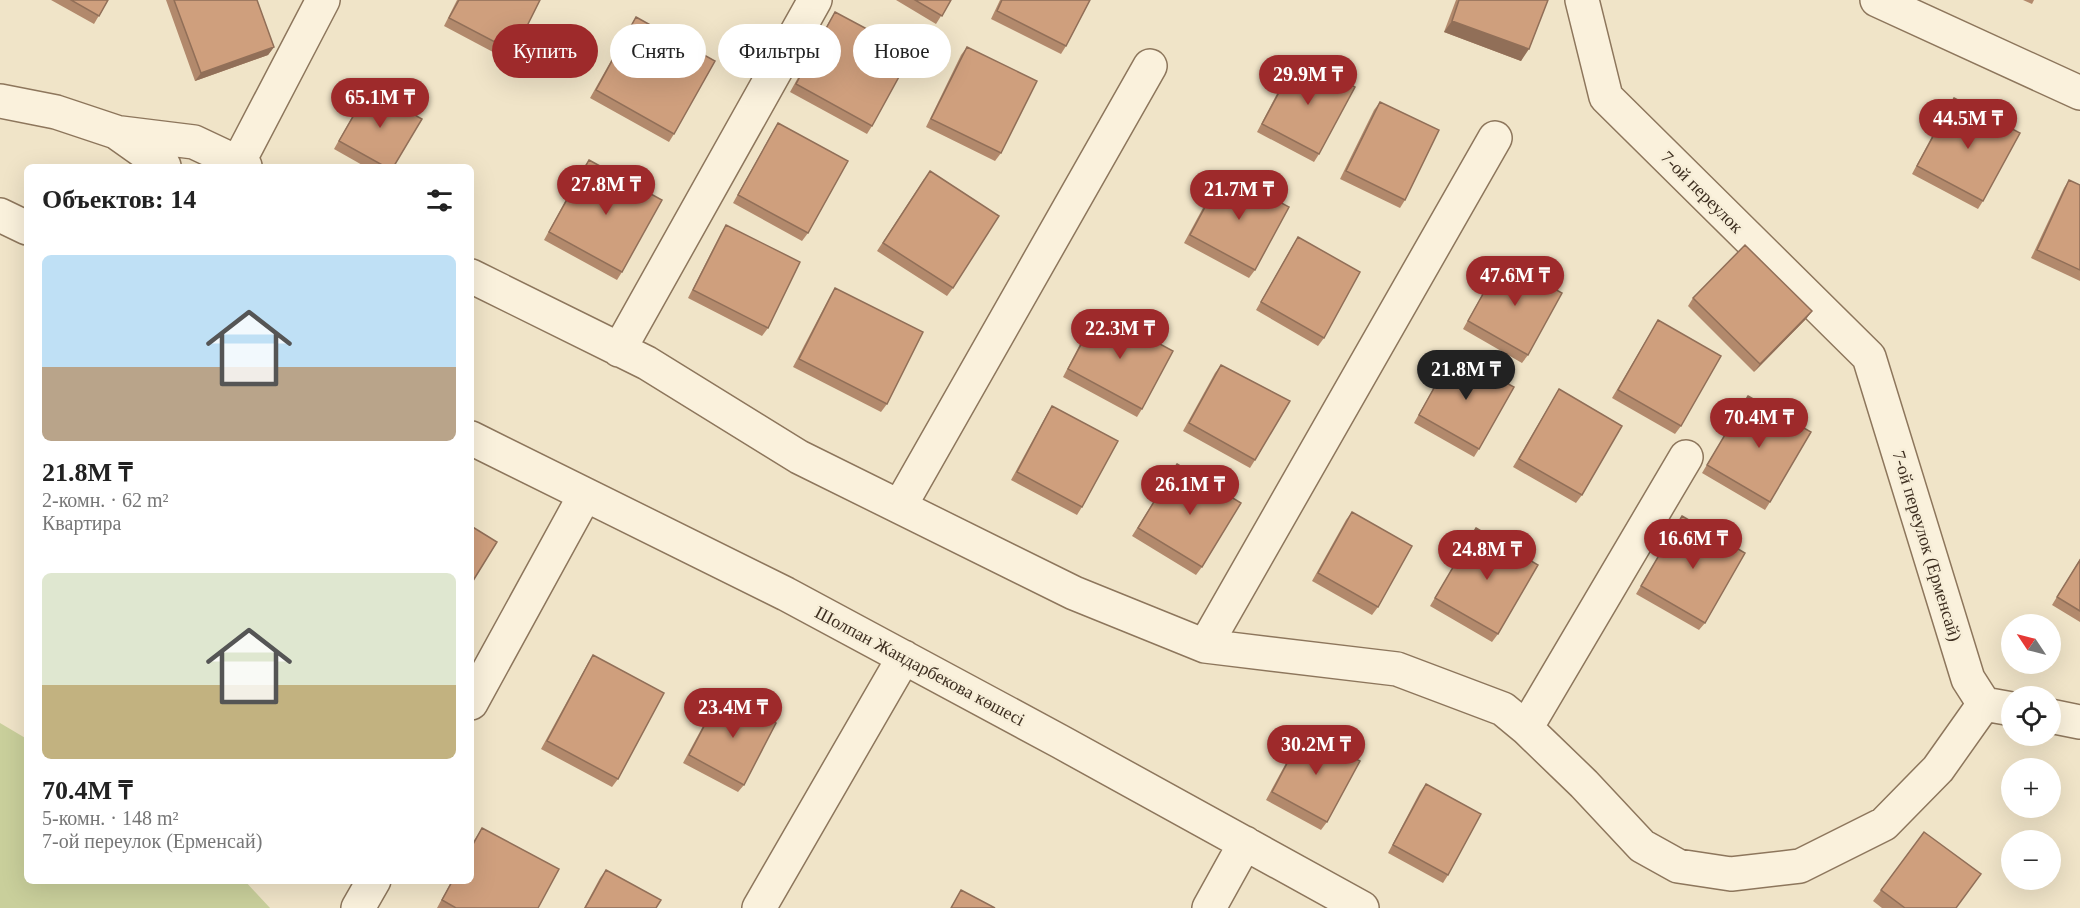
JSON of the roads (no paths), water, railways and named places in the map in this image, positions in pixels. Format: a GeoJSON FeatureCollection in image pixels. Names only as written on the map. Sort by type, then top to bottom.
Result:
{"type":"FeatureCollection","features":[{"type":"Feature","properties":{"kind":"street"},"geometry":{"type":"LineString","coordinates":[[242,164],[323,0]]}},
{"type":"Feature","properties":{"kind":"street"},"geometry":{"type":"LineString","coordinates":[[619,350],[815,0]]}},
{"type":"Feature","properties":{"kind":"street","name":"7-ой переулок"},"geometry":{"type":"LineString","coordinates":[[1582,0],[1606,97],[1869,357]]}},
{"type":"Feature","properties":{"kind":"street"},"geometry":{"type":"LineString","coordinates":[[1877,0],[2080,93]]}},
{"type":"Feature","properties":{"kind":"street"},"geometry":{"type":"LineString","coordinates":[[900,506],[1150,66]]}},
{"type":"Feature","properties":{"kind":"street"},"geometry":{"type":"LineString","coordinates":[[0,101],[56,112],[117,132],[194,142],[240,164]]}},
{"type":"Feature","properties":{"kind":"street"},"geometry":{"type":"LineString","coordinates":[[117,132],[161,164]]}},
{"type":"Feature","properties":{"kind":"street"},"geometry":{"type":"LineString","coordinates":[[1205,646],[1495,138]]}},
{"type":"Feature","properties":{"kind":"street"},"geometry":{"type":"LineString","coordinates":[[0,215],[24,227]]}},
{"type":"Feature","properties":{"kind":"street"},"geometry":{"type":"LineString","coordinates":[[474,278],[647,363],[800,457],[1074,592],[1205,646],[1397,669],[1503,709],[1584,784],[1642,846],[1678,866],[1731,874],[1800,866],[1884,824],[1998,706]]}},
{"type":"Feature","properties":{"kind":"street","name":"7-ой переулок (Ерменсай)"},"geometry":{"type":"LineString","coordinates":[[1869,357],[1968,679],[1998,706]]}},
{"type":"Feature","properties":{"kind":"street","name":"Шолпан Жандарбекова көшесі"},"geometry":{"type":"LineString","coordinates":[[477,436],[585,495],[786,594],[1362,908]]}},
{"type":"Feature","properties":{"kind":"street"},"geometry":{"type":"LineString","coordinates":[[1526,728],[1686,457]]}},
{"type":"Feature","properties":{"kind":"street"},"geometry":{"type":"LineString","coordinates":[[474,698],[585,495]]}},
{"type":"Feature","properties":{"kind":"street"},"geometry":{"type":"LineString","coordinates":[[759,908],[904,657]]}},
{"type":"Feature","properties":{"kind":"street"},"geometry":{"type":"LineString","coordinates":[[2061,718],[2080,722]]}},
{"type":"Feature","properties":{"kind":"street"},"geometry":{"type":"LineString","coordinates":[[1209,908],[1245,843]]}},
{"type":"Feature","properties":{"kind":"street"},"geometry":{"type":"LineString","coordinates":[[358,908],[372,884]]}}]}
